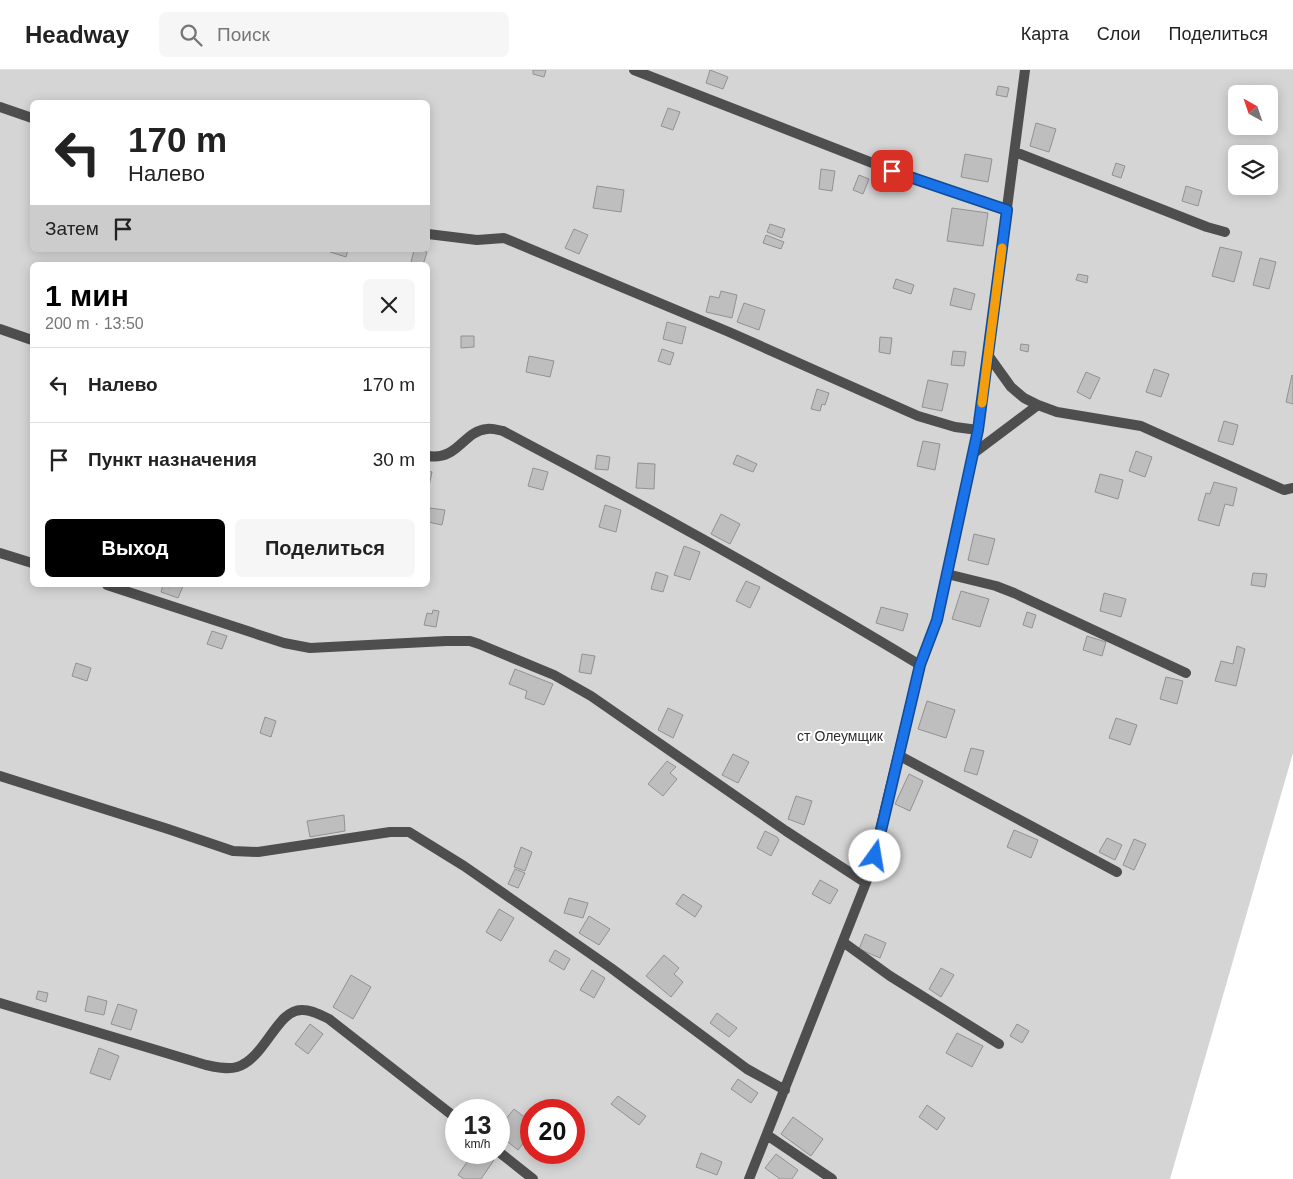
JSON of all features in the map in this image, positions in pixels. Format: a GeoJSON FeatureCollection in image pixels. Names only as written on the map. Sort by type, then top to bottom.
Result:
{"type":"FeatureCollection","features":[{"type":"Feature","properties":{"kind":"lane"},"geometry":{"type":"LineString","coordinates":[[634,70],[892,171],[1007,210]]}},
{"type":"Feature","properties":{"kind":"lane"},"geometry":{"type":"LineString","coordinates":[[749,1179],[866,883],[875,856],[920,665],[937,620],[978,430],[1024,70]]}},
{"type":"Feature","properties":{"kind":"lane"},"geometry":{"type":"LineString","coordinates":[[0,107],[30,117]]}},
{"type":"Feature","properties":{"kind":"lane"},"geometry":{"type":"LineString","coordinates":[[1015,152],[1207,227],[1225,232]]}},
{"type":"Feature","properties":{"kind":"lane"},"geometry":{"type":"LineString","coordinates":[[430,234],[478,240],[504,238],[729,332],[918,416],[955,427],[978,430]]}},
{"type":"Feature","properties":{"kind":"lane"},"geometry":{"type":"LineString","coordinates":[[0,329],[30,339]]}},
{"type":"Feature","properties":{"kind":"lane"},"geometry":{"type":"LineString","coordinates":[[988,355],[1011,387],[1024,398],[1038,405],[1057,412],[1141,426],[1284,490],[1293,488]]}},
{"type":"Feature","properties":{"kind":"lane"},"geometry":{"type":"LineString","coordinates":[[974,453],[1038,405]]}},
{"type":"Feature","properties":{"kind":"lane"},"geometry":{"type":"LineString","coordinates":[[430,456],[437,457],[448,454],[480,431],[487,429],[503,431],[640,504],[849,622],[920,665]]}},
{"type":"Feature","properties":{"kind":"lane"},"geometry":{"type":"LineString","coordinates":[[0,553],[30,562]]}},
{"type":"Feature","properties":{"kind":"lane"},"geometry":{"type":"LineString","coordinates":[[947,574],[996,586],[1014,593],[1186,673]]}},
{"type":"Feature","properties":{"kind":"lane"},"geometry":{"type":"LineString","coordinates":[[113,587],[284,643],[310,648],[461,640],[479,644],[554,675],[591,696],[786,831],[866,883]]}},
{"type":"Feature","properties":{"kind":"lane"},"geometry":{"type":"LineString","coordinates":[[898,756],[1117,872]]}},
{"type":"Feature","properties":{"kind":"lane"},"geometry":{"type":"LineString","coordinates":[[0,776],[233,851],[258,852],[390,832],[409,832],[472,872],[611,968],[752,1072],[785,1090]]}},
{"type":"Feature","properties":{"kind":"lane"},"geometry":{"type":"LineString","coordinates":[[843,942],[890,976],[999,1044]]}},
{"type":"Feature","properties":{"kind":"lane"},"geometry":{"type":"LineString","coordinates":[[0,1003],[206,1065],[224,1068],[237,1067],[248,1062],[257,1055],[278,1024],[284,1018],[301,1009],[329,1019],[445,1109]]}},
{"type":"Feature","properties":{"kind":"lane"},"geometry":{"type":"LineString","coordinates":[[767,1135],[832,1179]]}},
{"type":"Feature","properties":{"kind":"lane"},"geometry":{"type":"LineString","coordinates":[[510,1161],[533,1179]]}},
{"type":"Feature","properties":{"kind":"green space","name":"ст Олеумщик"},"geometry":{"type":"Polygon","coordinates":[[[0,70],[1293,70],[1293,753],[1170,1179],[0,1179],[0,70]]]}},
{"type":"Feature","properties":{"kind":"building"},"geometry":{"type":"Polygon","coordinates":[[[533,70],[546,70],[544,77],[533,74],[533,70]]]}},
{"type":"Feature","properties":{"kind":"building"},"geometry":{"type":"Polygon","coordinates":[[[710,70],[728,77],[723,89],[706,83],[710,70]]]}},
{"type":"Feature","properties":{"kind":"building"},"geometry":{"type":"Polygon","coordinates":[[[998,86],[1009,88],[1007,97],[996,95],[998,86]]]}},
{"type":"Feature","properties":{"kind":"building"},"geometry":{"type":"Polygon","coordinates":[[[668,108],[680,112],[673,130],[661,126],[668,108]]]}},
{"type":"Feature","properties":{"kind":"building"},"geometry":{"type":"Polygon","coordinates":[[[1036,123],[1056,129],[1049,152],[1030,146],[1036,123]]]}},
{"type":"Feature","properties":{"kind":"building"},"geometry":{"type":"Polygon","coordinates":[[[965,154],[992,159],[988,182],[961,177],[965,154]]]}},
{"type":"Feature","properties":{"kind":"building"},"geometry":{"type":"Polygon","coordinates":[[[1116,163],[1125,166],[1121,178],[1112,175],[1116,163]]]}},
{"type":"Feature","properties":{"kind":"building"},"geometry":{"type":"Polygon","coordinates":[[[821,169],[835,171],[832,191],[819,189],[821,169]]]}},
{"type":"Feature","properties":{"kind":"building"},"geometry":{"type":"Polygon","coordinates":[[[859,175],[869,179],[863,194],[853,190],[859,175]]]}},
{"type":"Feature","properties":{"kind":"building"},"geometry":{"type":"Polygon","coordinates":[[[597,186],[624,190],[621,212],[593,208],[597,186]]]}},
{"type":"Feature","properties":{"kind":"building"},"geometry":{"type":"Polygon","coordinates":[[[1186,186],[1202,191],[1198,206],[1182,201],[1186,186]]]}},
{"type":"Feature","properties":{"kind":"building"},"geometry":{"type":"Polygon","coordinates":[[[952,208],[988,213],[983,246],[947,241],[952,208]]]}},
{"type":"Feature","properties":{"kind":"building"},"geometry":{"type":"Polygon","coordinates":[[[770,224],[785,229],[782,238],[767,232],[770,224]]]}},
{"type":"Feature","properties":{"kind":"building"},"geometry":{"type":"Polygon","coordinates":[[[574,229],[588,235],[579,254],[565,248],[574,229]]]}},
{"type":"Feature","properties":{"kind":"building"},"geometry":{"type":"Polygon","coordinates":[[[766,235],[784,242],[781,249],[763,243],[766,235]]]}},
{"type":"Feature","properties":{"kind":"building"},"geometry":{"type":"Polygon","coordinates":[[[1220,247],[1242,252],[1234,282],[1212,276],[1220,247]]]}},
{"type":"Feature","properties":{"kind":"building"},"geometry":{"type":"Polygon","coordinates":[[[330,252],[347,252],[346,257],[330,252]]]}},
{"type":"Feature","properties":{"kind":"building"},"geometry":{"type":"Polygon","coordinates":[[[414,252],[427,252],[424,262],[411,262],[414,252]]]}},
{"type":"Feature","properties":{"kind":"building"},"geometry":{"type":"Polygon","coordinates":[[[1260,258],[1276,262],[1269,289],[1253,285],[1260,258]]]}},
{"type":"Feature","properties":{"kind":"building"},"geometry":{"type":"Polygon","coordinates":[[[1078,274],[1088,276],[1087,283],[1076,280],[1078,274]]]}},
{"type":"Feature","properties":{"kind":"building"},"geometry":{"type":"Polygon","coordinates":[[[896,279],[914,285],[911,294],[893,288],[896,279]]]}},
{"type":"Feature","properties":{"kind":"building"},"geometry":{"type":"Polygon","coordinates":[[[954,288],[975,294],[971,310],[950,305],[954,288]]]}},
{"type":"Feature","properties":{"kind":"building"},"geometry":{"type":"Polygon","coordinates":[[[721,291],[737,295],[732,318],[706,312],[710,296],[719,298],[721,291]]]}},
{"type":"Feature","properties":{"kind":"building"},"geometry":{"type":"Polygon","coordinates":[[[744,303],[765,310],[759,330],[737,322],[744,303]]]}},
{"type":"Feature","properties":{"kind":"building"},"geometry":{"type":"Polygon","coordinates":[[[667,322],[686,327],[682,344],[663,339],[667,322]]]}},
{"type":"Feature","properties":{"kind":"building"},"geometry":{"type":"Polygon","coordinates":[[[461,336],[474,336],[474,347],[461,348],[461,336]]]}},
{"type":"Feature","properties":{"kind":"building"},"geometry":{"type":"Polygon","coordinates":[[[880,337],[892,338],[890,354],[879,352],[880,337]]]}},
{"type":"Feature","properties":{"kind":"building"},"geometry":{"type":"Polygon","coordinates":[[[1021,344],[1029,345],[1028,352],[1020,350],[1021,344]]]}},
{"type":"Feature","properties":{"kind":"building"},"geometry":{"type":"Polygon","coordinates":[[[662,349],[674,353],[670,365],[658,361],[662,349]]]}},
{"type":"Feature","properties":{"kind":"building"},"geometry":{"type":"Polygon","coordinates":[[[953,351],[966,352],[964,366],[951,365],[953,351]]]}},
{"type":"Feature","properties":{"kind":"building"},"geometry":{"type":"Polygon","coordinates":[[[529,356],[554,361],[550,377],[526,372],[529,356]]]}},
{"type":"Feature","properties":{"kind":"building"},"geometry":{"type":"Polygon","coordinates":[[[1154,369],[1169,374],[1161,397],[1146,392],[1154,369]]]}},
{"type":"Feature","properties":{"kind":"building"},"geometry":{"type":"Polygon","coordinates":[[[1086,372],[1100,378],[1090,399],[1077,392],[1086,372]]]}},
{"type":"Feature","properties":{"kind":"building"},"geometry":{"type":"Polygon","coordinates":[[[1293,376],[1293,404],[1286,402],[1293,376]]]}},
{"type":"Feature","properties":{"kind":"building"},"geometry":{"type":"Polygon","coordinates":[[[928,380],[948,384],[942,411],[922,407],[928,380]]]}},
{"type":"Feature","properties":{"kind":"building"},"geometry":{"type":"Polygon","coordinates":[[[817,389],[829,393],[825,405],[822,404],[820,411],[811,409],[817,389]]]}},
{"type":"Feature","properties":{"kind":"building"},"geometry":{"type":"Polygon","coordinates":[[[1224,421],[1238,425],[1233,445],[1218,441],[1224,421]]]}},
{"type":"Feature","properties":{"kind":"building"},"geometry":{"type":"Polygon","coordinates":[[[923,441],[940,444],[935,470],[917,466],[923,441]]]}},
{"type":"Feature","properties":{"kind":"building"},"geometry":{"type":"Polygon","coordinates":[[[1136,451],[1152,457],[1145,477],[1129,471],[1136,451]]]}},
{"type":"Feature","properties":{"kind":"building"},"geometry":{"type":"Polygon","coordinates":[[[597,455],[610,457],[608,470],[595,469],[597,455]]]}},
{"type":"Feature","properties":{"kind":"building"},"geometry":{"type":"Polygon","coordinates":[[[737,455],[757,464],[753,472],[733,464],[737,455]]]}},
{"type":"Feature","properties":{"kind":"building"},"geometry":{"type":"Polygon","coordinates":[[[638,463],[655,464],[654,489],[636,488],[638,463]]]}},
{"type":"Feature","properties":{"kind":"building"},"geometry":{"type":"Polygon","coordinates":[[[533,468],[548,472],[543,490],[528,486],[533,468]]]}},
{"type":"Feature","properties":{"kind":"building"},"geometry":{"type":"Polygon","coordinates":[[[1100,474],[1123,480],[1118,499],[1095,492],[1100,474]]]}},
{"type":"Feature","properties":{"kind":"building"},"geometry":{"type":"Polygon","coordinates":[[[1214,482],[1237,488],[1233,506],[1225,504],[1219,526],[1198,520],[1206,493],[1210,494],[1214,482]]]}},
{"type":"Feature","properties":{"kind":"building"},"geometry":{"type":"Polygon","coordinates":[[[605,505],[621,510],[616,532],[599,527],[605,505]]]}},
{"type":"Feature","properties":{"kind":"building"},"geometry":{"type":"Polygon","coordinates":[[[430,508],[445,510],[442,525],[430,522],[430,508]]]}},
{"type":"Feature","properties":{"kind":"building"},"geometry":{"type":"Polygon","coordinates":[[[721,514],[740,524],[730,544],[711,534],[721,514]]]}},
{"type":"Feature","properties":{"kind":"building"},"geometry":{"type":"Polygon","coordinates":[[[974,534],[995,539],[988,565],[968,560],[974,534]]]}},
{"type":"Feature","properties":{"kind":"building"},"geometry":{"type":"Polygon","coordinates":[[[684,546],[700,552],[690,580],[674,575],[684,546]]]}},
{"type":"Feature","properties":{"kind":"building"},"geometry":{"type":"Polygon","coordinates":[[[656,572],[668,576],[663,592],[651,589],[656,572]]]}},
{"type":"Feature","properties":{"kind":"building"},"geometry":{"type":"Polygon","coordinates":[[[1253,573],[1267,574],[1265,587],[1251,585],[1253,573]]]}},
{"type":"Feature","properties":{"kind":"building"},"geometry":{"type":"Polygon","coordinates":[[[746,581],[760,587],[750,608],[736,601],[746,581]]]}},
{"type":"Feature","properties":{"kind":"building"},"geometry":{"type":"Polygon","coordinates":[[[162,587],[183,587],[178,598],[161,592],[162,587]]]}},
{"type":"Feature","properties":{"kind":"building"},"geometry":{"type":"Polygon","coordinates":[[[961,591],[989,599],[980,627],[952,619],[961,591]]]}},
{"type":"Feature","properties":{"kind":"building"},"geometry":{"type":"Polygon","coordinates":[[[1104,593],[1126,599],[1121,617],[1100,611],[1104,593]]]}},
{"type":"Feature","properties":{"kind":"building"},"geometry":{"type":"Polygon","coordinates":[[[881,607],[908,614],[903,631],[876,623],[881,607]]]}},
{"type":"Feature","properties":{"kind":"building"},"geometry":{"type":"Polygon","coordinates":[[[433,610],[439,611],[436,627],[424,625],[427,613],[432,614],[433,610]]]}},
{"type":"Feature","properties":{"kind":"building"},"geometry":{"type":"Polygon","coordinates":[[[1027,612],[1036,615],[1032,628],[1023,625],[1027,612]]]}},
{"type":"Feature","properties":{"kind":"building"},"geometry":{"type":"Polygon","coordinates":[[[212,631],[227,636],[222,649],[207,644],[212,631]]]}},
{"type":"Feature","properties":{"kind":"building"},"geometry":{"type":"Polygon","coordinates":[[[1087,636],[1106,642],[1102,656],[1083,650],[1087,636]]]}},
{"type":"Feature","properties":{"kind":"building"},"geometry":{"type":"Polygon","coordinates":[[[1237,646],[1245,649],[1236,686],[1215,681],[1221,661],[1233,664],[1237,646]]]}},
{"type":"Feature","properties":{"kind":"building"},"geometry":{"type":"Polygon","coordinates":[[[582,654],[595,656],[591,674],[579,672],[582,654]]]}},
{"type":"Feature","properties":{"kind":"building"},"geometry":{"type":"Polygon","coordinates":[[[76,663],[91,668],[87,681],[72,676],[76,663]]]}},
{"type":"Feature","properties":{"kind":"building"},"geometry":{"type":"Polygon","coordinates":[[[515,669],[553,684],[544,705],[525,698],[527,691],[509,684],[515,669]]]}},
{"type":"Feature","properties":{"kind":"building"},"geometry":{"type":"Polygon","coordinates":[[[1166,677],[1183,681],[1177,704],[1160,699],[1166,677]]]}},
{"type":"Feature","properties":{"kind":"building"},"geometry":{"type":"Polygon","coordinates":[[[927,701],[955,710],[946,738],[918,729],[927,701]]]}},
{"type":"Feature","properties":{"kind":"building"},"geometry":{"type":"Polygon","coordinates":[[[668,708],[683,715],[673,738],[658,730],[668,708]]]}},
{"type":"Feature","properties":{"kind":"building"},"geometry":{"type":"Polygon","coordinates":[[[265,717],[276,721],[271,737],[260,733],[265,717]]]}},
{"type":"Feature","properties":{"kind":"building"},"geometry":{"type":"Polygon","coordinates":[[[1116,718],[1137,725],[1130,745],[1109,738],[1116,718]]]}},
{"type":"Feature","properties":{"kind":"building"},"geometry":{"type":"Polygon","coordinates":[[[971,748],[984,751],[977,775],[964,771],[971,748]]]}},
{"type":"Feature","properties":{"kind":"building"},"geometry":{"type":"Polygon","coordinates":[[[733,754],[749,762],[738,783],[722,775],[733,754]]]}},
{"type":"Feature","properties":{"kind":"building"},"geometry":{"type":"Polygon","coordinates":[[[667,761],[676,767],[670,773],[677,779],[663,796],[648,784],[667,761]]]}},
{"type":"Feature","properties":{"kind":"building"},"geometry":{"type":"Polygon","coordinates":[[[909,774],[923,781],[910,811],[895,804],[909,774]]]}},
{"type":"Feature","properties":{"kind":"building"},"geometry":{"type":"Polygon","coordinates":[[[796,796],[812,801],[804,825],[788,819],[796,796]]]}},
{"type":"Feature","properties":{"kind":"building"},"geometry":{"type":"Polygon","coordinates":[[[344,815],[345,831],[310,837],[307,821],[344,815]]]}},
{"type":"Feature","properties":{"kind":"building"},"geometry":{"type":"Polygon","coordinates":[[[1014,830],[1038,840],[1031,858],[1007,847],[1014,830]]]}},
{"type":"Feature","properties":{"kind":"building"},"geometry":{"type":"Polygon","coordinates":[[[765,831],[779,840],[771,856],[757,848],[765,831]]]}},
{"type":"Feature","properties":{"kind":"building"},"geometry":{"type":"Polygon","coordinates":[[[1107,838],[1122,845],[1115,860],[1099,852],[1107,838]]]}},
{"type":"Feature","properties":{"kind":"building"},"geometry":{"type":"Polygon","coordinates":[[[1134,839],[1146,844],[1134,870],[1123,865],[1134,839]]]}},
{"type":"Feature","properties":{"kind":"building"},"geometry":{"type":"Polygon","coordinates":[[[521,847],[532,852],[525,871],[514,867],[521,847]]]}},
{"type":"Feature","properties":{"kind":"building"},"geometry":{"type":"Polygon","coordinates":[[[515,869],[525,873],[518,888],[508,884],[515,869]]]}},
{"type":"Feature","properties":{"kind":"building"},"geometry":{"type":"Polygon","coordinates":[[[820,880],[838,890],[830,904],[812,894],[820,880]]]}},
{"type":"Feature","properties":{"kind":"building"},"geometry":{"type":"Polygon","coordinates":[[[683,894],[702,906],[695,917],[676,904],[683,894]]]}},
{"type":"Feature","properties":{"kind":"building"},"geometry":{"type":"Polygon","coordinates":[[[569,898],[588,903],[583,918],[564,913],[569,898]]]}},
{"type":"Feature","properties":{"kind":"building"},"geometry":{"type":"Polygon","coordinates":[[[499,909],[514,918],[501,941],[486,932],[499,909]]]}},
{"type":"Feature","properties":{"kind":"building"},"geometry":{"type":"Polygon","coordinates":[[[589,916],[610,929],[599,945],[579,933],[589,916]]]}},
{"type":"Feature","properties":{"kind":"building"},"geometry":{"type":"Polygon","coordinates":[[[865,934],[886,943],[880,958],[859,949],[865,934]]]}},
{"type":"Feature","properties":{"kind":"building"},"geometry":{"type":"Polygon","coordinates":[[[555,950],[570,959],[564,970],[549,961],[555,950]]]}},
{"type":"Feature","properties":{"kind":"building"},"geometry":{"type":"Polygon","coordinates":[[[664,955],[679,968],[674,974],[683,982],[671,997],[646,976],[664,955]]]}},
{"type":"Feature","properties":{"kind":"building"},"geometry":{"type":"Polygon","coordinates":[[[941,968],[954,975],[941,997],[929,989],[941,968]]]}},
{"type":"Feature","properties":{"kind":"building"},"geometry":{"type":"Polygon","coordinates":[[[592,970],[605,978],[594,998],[580,990],[592,970]]]}},
{"type":"Feature","properties":{"kind":"building"},"geometry":{"type":"Polygon","coordinates":[[[351,975],[371,987],[353,1019],[333,1007],[351,975]]]}},
{"type":"Feature","properties":{"kind":"building"},"geometry":{"type":"Polygon","coordinates":[[[38,991],[48,993],[46,1002],[36,999],[38,991]]]}},
{"type":"Feature","properties":{"kind":"building"},"geometry":{"type":"Polygon","coordinates":[[[88,996],[107,1001],[104,1015],[85,1011],[88,996]]]}},
{"type":"Feature","properties":{"kind":"building"},"geometry":{"type":"Polygon","coordinates":[[[118,1004],[137,1010],[131,1030],[111,1024],[118,1004]]]}},
{"type":"Feature","properties":{"kind":"building"},"geometry":{"type":"Polygon","coordinates":[[[717,1013],[737,1028],[729,1037],[710,1023],[717,1013]]]}},
{"type":"Feature","properties":{"kind":"building"},"geometry":{"type":"Polygon","coordinates":[[[310,1024],[323,1034],[308,1054],[295,1044],[310,1024]]]}},
{"type":"Feature","properties":{"kind":"building"},"geometry":{"type":"Polygon","coordinates":[[[1017,1024],[1029,1031],[1022,1043],[1010,1036],[1017,1024]]]}},
{"type":"Feature","properties":{"kind":"building"},"geometry":{"type":"Polygon","coordinates":[[[957,1033],[983,1046],[972,1067],[946,1053],[957,1033]]]}},
{"type":"Feature","properties":{"kind":"building"},"geometry":{"type":"Polygon","coordinates":[[[99,1048],[119,1056],[110,1080],[90,1073],[99,1048]]]}},
{"type":"Feature","properties":{"kind":"building"},"geometry":{"type":"Polygon","coordinates":[[[738,1079],[758,1093],[751,1103],[731,1089],[738,1079]]]}},
{"type":"Feature","properties":{"kind":"building"},"geometry":{"type":"Polygon","coordinates":[[[618,1096],[646,1116],[639,1125],[611,1104],[618,1096]]]}},
{"type":"Feature","properties":{"kind":"building"},"geometry":{"type":"Polygon","coordinates":[[[927,1105],[945,1118],[937,1130],[919,1117],[927,1105]]]}},
{"type":"Feature","properties":{"kind":"building"},"geometry":{"type":"Polygon","coordinates":[[[514,1109],[520,1114],[520,1147],[518,1150],[510,1144],[510,1114],[514,1109]]]}},
{"type":"Feature","properties":{"kind":"building"},"geometry":{"type":"Polygon","coordinates":[[[793,1117],[823,1139],[811,1156],[781,1134],[793,1117]]]}},
{"type":"Feature","properties":{"kind":"building"},"geometry":{"type":"Polygon","coordinates":[[[701,1153],[722,1162],[717,1175],[696,1167],[701,1153]]]}},
{"type":"Feature","properties":{"kind":"building"},"geometry":{"type":"Polygon","coordinates":[[[776,1154],[798,1170],[792,1179],[780,1179],[765,1168],[776,1154]]]}},
{"type":"Feature","properties":{"kind":"building"},"geometry":{"type":"Polygon","coordinates":[[[466,1164],[491,1164],[481,1179],[464,1179],[458,1175],[466,1164]]]}},
{"type":"Feature","properties":{"kind":"slow traffic"},"geometry":{"type":"LineString","coordinates":[[982,403],[1002,248]]}},
{"type":"Feature","properties":{"kind":"route"},"geometry":{"type":"LineString","coordinates":[[875,856],[920,665],[937,620],[978,430],[1007,210],[892,171]]}}]}
